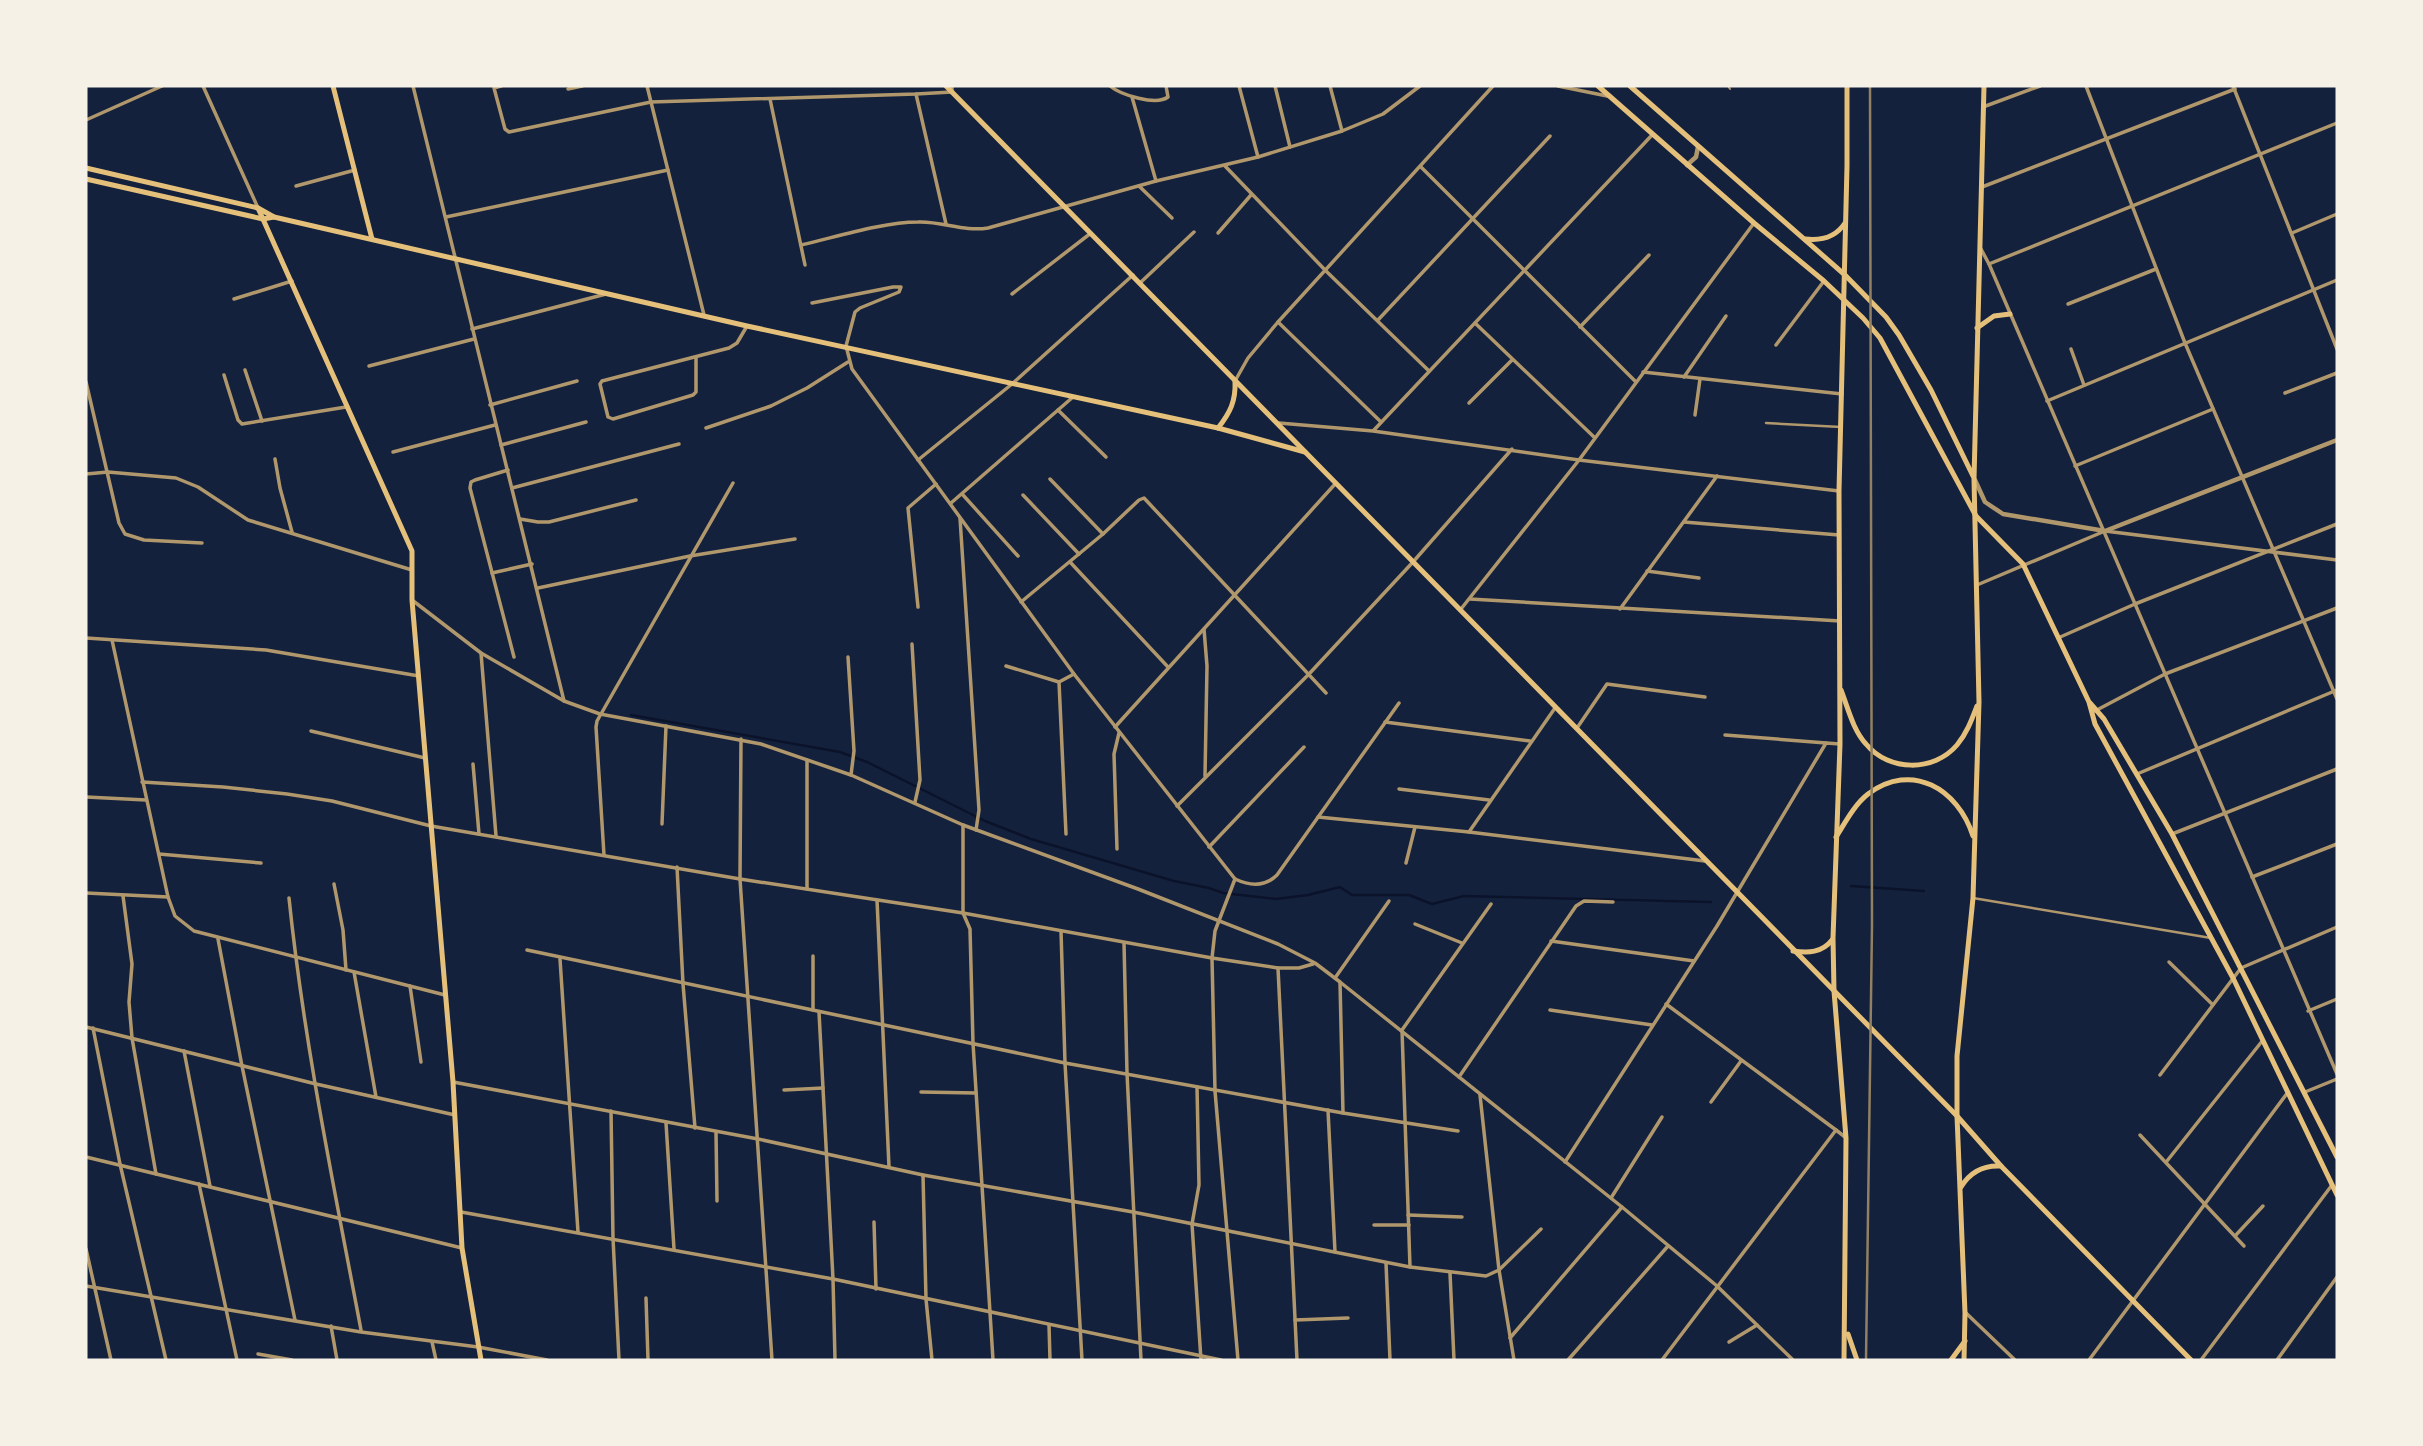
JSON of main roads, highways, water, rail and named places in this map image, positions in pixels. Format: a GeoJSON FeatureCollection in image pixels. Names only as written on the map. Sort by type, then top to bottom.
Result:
{"type":"FeatureCollection","features":[{"type":"Feature","properties":{"kind":"main road"},"geometry":{"type":"LineString","coordinates":[[333,86],[372,239]]}},
{"type":"Feature","properties":{"kind":"main road"},"geometry":{"type":"LineString","coordinates":[[946,86],[952,89],[1459,611],[1957,1116],[2001,1166],[2191,1360]]}},
{"type":"Feature","properties":{"kind":"main road"},"geometry":{"type":"LineString","coordinates":[[1598,86],[1824,281],[1881,338],[1976,516],[2023,564],[2089,702],[2091,713],[2126,783],[2233,978],[2337,1195]]}},
{"type":"Feature","properties":{"kind":"main road"},"geometry":{"type":"LineString","coordinates":[[1844,1360],[1846,1138],[1834,991],[1833,938],[1840,744],[1839,491],[1847,86]]}},
{"type":"Feature","properties":{"kind":"main road"},"geometry":{"type":"LineString","coordinates":[[1964,1360],[1957,1042],[1973,898],[1979,702],[1975,479],[1984,86]]}},
{"type":"Feature","properties":{"kind":"main road"},"geometry":{"type":"LineString","coordinates":[[1633,87],[1872,302],[1899,335],[1931,390],[1975,479]]}},
{"type":"Feature","properties":{"kind":"main road"},"geometry":{"type":"LineString","coordinates":[[86,168],[258,208],[274,217],[455,260],[1217,428],[1306,452]]}},
{"type":"Feature","properties":{"kind":"main road"},"geometry":{"type":"LineString","coordinates":[[86,179],[263,219],[274,217]]}},
{"type":"Feature","properties":{"kind":"main road"},"geometry":{"type":"LineString","coordinates":[[258,208],[412,551],[412,600],[453,1082],[462,1248],[481,1360]]}},
{"type":"Feature","properties":{"kind":"main road"},"geometry":{"type":"LineString","coordinates":[[1803,238],[1815,240],[1829,237],[1845,223]]}},
{"type":"Feature","properties":{"kind":"main road"},"geometry":{"type":"LineString","coordinates":[[1977,328],[1994,316],[2010,314]]}},
{"type":"Feature","properties":{"kind":"main road"},"geometry":{"type":"LineString","coordinates":[[1217,428],[1231,410],[1235,381]]}},
{"type":"Feature","properties":{"kind":"main road"},"geometry":{"type":"LineString","coordinates":[[1840,687],[1864,742],[1883,758],[1906,765],[1931,762],[1953,749],[1964,736],[1979,702]]}},
{"type":"Feature","properties":{"kind":"main road"},"geometry":{"type":"LineString","coordinates":[[2089,702],[2097,709],[2172,834],[2337,1157]]}},
{"type":"Feature","properties":{"kind":"main road"},"geometry":{"type":"LineString","coordinates":[[1835,838],[1857,806],[1870,793],[1885,785],[1911,781],[1929,784],[1952,798],[1968,821],[1975,843]]}},
{"type":"Feature","properties":{"kind":"main road"},"geometry":{"type":"LineString","coordinates":[[1793,951],[1817,951],[1827,947],[1833,938]]}},
{"type":"Feature","properties":{"kind":"main road"},"geometry":{"type":"LineString","coordinates":[[1960,1190],[1966,1179],[1976,1171],[1988,1166],[2001,1166]]}},
{"type":"Feature","properties":{"kind":"main road"},"geometry":{"type":"LineString","coordinates":[[1846,1328],[1857,1360]]}},
{"type":"Feature","properties":{"kind":"main road"},"geometry":{"type":"LineString","coordinates":[[1951,1360],[1965,1341]]}},
{"type":"Feature","properties":{"kind":"waterway"},"geometry":{"type":"LineString","coordinates":[[631,715],[840,752],[867,762],[985,821],[1031,839],[1223,893],[1276,899],[1340,887],[1352,895],[1409,895],[1432,904],[1464,896],[1711,902]]}},
{"type":"Feature","properties":{"kind":"waterway"},"geometry":{"type":"LineString","coordinates":[[1851,886],[1924,891]]}},
{"type":"Feature","properties":{"kind":"railway"},"geometry":{"type":"LineString","coordinates":[[1866,1360],[1872,926],[1870,86]]}}]}
